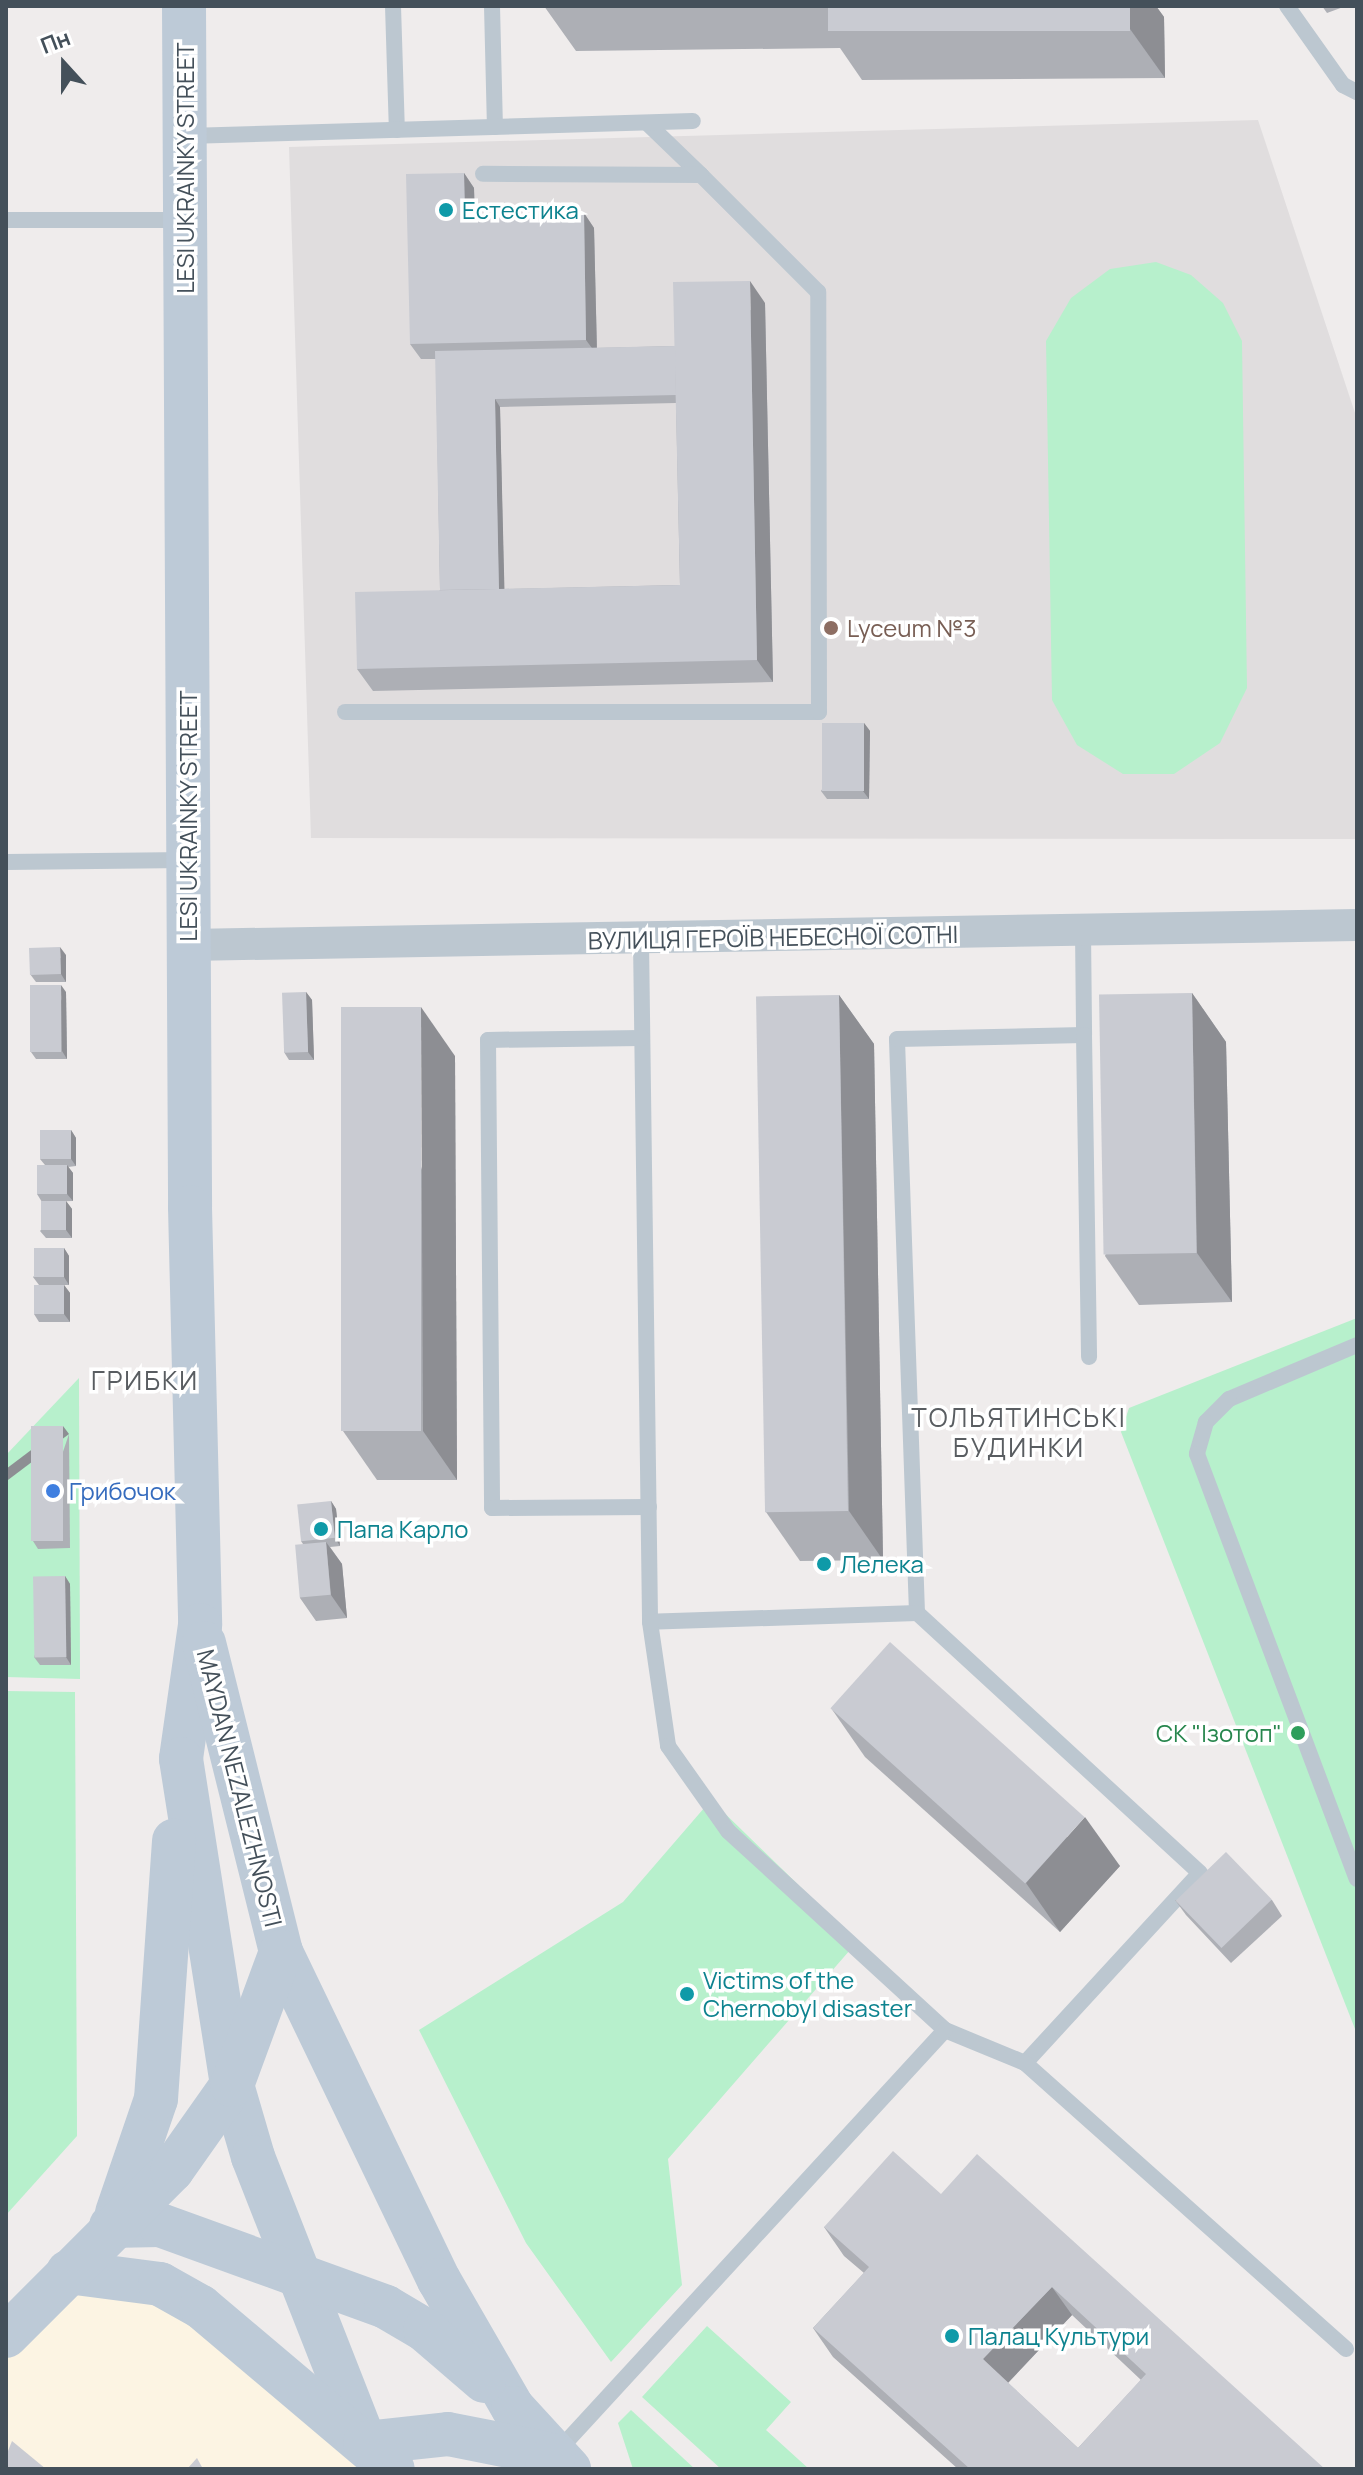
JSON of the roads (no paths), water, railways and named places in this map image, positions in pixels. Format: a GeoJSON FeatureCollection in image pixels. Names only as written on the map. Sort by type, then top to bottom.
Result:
{"type":"FeatureCollection","features":[{"type":"Feature","properties":{"kind":"main road","name":"LESI UKRAINKY STREET"},"geometry":{"type":"LineString","coordinates":[[184,6],[189,945],[200,1625]]}},
{"type":"Feature","properties":{"kind":"main road","name":"MAYDAN NEZALEZHNOSTI"},"geometry":{"type":"LineString","coordinates":[[200,1625],[181,1759],[232,2085],[300,2271],[379,2456]]}},
{"type":"Feature","properties":{"kind":"main road","name":"MAYDAN NEZALEZHNOSTI"},"geometry":{"type":"LineString","coordinates":[[200,1625],[281,1952],[397,2204],[513,2408],[556,2464]]}},
{"type":"Feature","properties":{"kind":"main road"},"geometry":{"type":"LineString","coordinates":[[111,2226],[156,2099],[181,1759]]}},
{"type":"Feature","properties":{"kind":"main road"},"geometry":{"type":"LineString","coordinates":[[6,2336],[111,2226],[172,2170],[232,2085],[281,1952]]}},
{"type":"Feature","properties":{"kind":"main road"},"geometry":{"type":"LineString","coordinates":[[111,2226],[160,2225],[300,2271],[425,2330],[513,2408]]}},
{"type":"Feature","properties":{"kind":"main road"},"geometry":{"type":"LineString","coordinates":[[68,2272],[160,2284],[201,2307],[379,2456],[448,2434],[556,2464]]}},
{"type":"Feature","properties":{"kind":"street","name":"ВУЛИЦЯ ГЕРОЇВ НЕБЕСНОЇ СОТНІ"},"geometry":{"type":"LineString","coordinates":[[189,945],[641,940],[1357,925]]}},
{"type":"Feature","properties":{"kind":"lane"},"geometry":{"type":"LineString","coordinates":[[393,6],[397,130]]}},
{"type":"Feature","properties":{"kind":"lane"},"geometry":{"type":"LineString","coordinates":[[492,6],[495,127]]}},
{"type":"Feature","properties":{"kind":"lane"},"geometry":{"type":"LineString","coordinates":[[1287,6],[1343,85],[1357,92]]}},
{"type":"Feature","properties":{"kind":"lane"},"geometry":{"type":"LineString","coordinates":[[185,136],[693,121]]}},
{"type":"Feature","properties":{"kind":"lane"},"geometry":{"type":"LineString","coordinates":[[345,712],[819,712],[818,292],[647,123]]}},
{"type":"Feature","properties":{"kind":"lane"},"geometry":{"type":"LineString","coordinates":[[483,174],[701,175]]}},
{"type":"Feature","properties":{"kind":"lane"},"geometry":{"type":"LineString","coordinates":[[6,220],[185,220]]}},
{"type":"Feature","properties":{"kind":"lane"},"geometry":{"type":"LineString","coordinates":[[6,862],[189,860]]}},
{"type":"Feature","properties":{"kind":"lane"},"geometry":{"type":"LineString","coordinates":[[1083,931],[1089,1357]]}},
{"type":"Feature","properties":{"kind":"lane"},"geometry":{"type":"LineString","coordinates":[[641,940],[650,1622],[668,1746],[728,1831],[945,2030],[1025,2063],[1346,2349]]}},
{"type":"Feature","properties":{"kind":"lane"},"geometry":{"type":"LineString","coordinates":[[917,1613],[897,1039],[1084,1035]]}},
{"type":"Feature","properties":{"kind":"lane"},"geometry":{"type":"LineString","coordinates":[[642,1038],[488,1040],[492,1508],[649,1507]]}},
{"type":"Feature","properties":{"kind":"lane"},"geometry":{"type":"LineString","coordinates":[[1357,1345],[1229,1399],[1206,1422],[1197,1454],[1357,1879]]}},
{"type":"Feature","properties":{"kind":"lane"},"geometry":{"type":"LineString","coordinates":[[650,1622],[917,1613],[1200,1873],[1025,2063]]}},
{"type":"Feature","properties":{"kind":"lane"},"geometry":{"type":"LineString","coordinates":[[556,2464],[945,2030]]}},
{"type":"Feature","properties":{"kind":"place","name":"Естестика"},"geometry":{"type":"Point","coordinates":[446,210]}},
{"type":"Feature","properties":{"kind":"place","name":"Lyceum №3"},"geometry":{"type":"Point","coordinates":[831,628]}},
{"type":"Feature","properties":{"kind":"place","name":"Грибочок"},"geometry":{"type":"Point","coordinates":[53,1491]}},
{"type":"Feature","properties":{"kind":"place","name":"Папа Карло"},"geometry":{"type":"Point","coordinates":[321,1529]}},
{"type":"Feature","properties":{"kind":"place","name":"Лелека"},"geometry":{"type":"Point","coordinates":[824,1564]}},
{"type":"Feature","properties":{"kind":"place","name":"СК \"Ізотоп\""},"geometry":{"type":"Point","coordinates":[1298,1733]}},
{"type":"Feature","properties":{"kind":"place","name":"Victims of the Chernobyl disaster"},"geometry":{"type":"Point","coordinates":[687,1994]}},
{"type":"Feature","properties":{"kind":"place","name":"Палац Культури"},"geometry":{"type":"Point","coordinates":[952,2336]}},
{"type":"Feature","properties":{"kind":"district","name":"ГРИБКИ"},"geometry":{"type":"Point","coordinates":[145,1381]}},
{"type":"Feature","properties":{"kind":"district","name":"ТОЛЬЯТИНСЬКІ БУДИНКИ"},"geometry":{"type":"Point","coordinates":[1019,1433]}}]}
